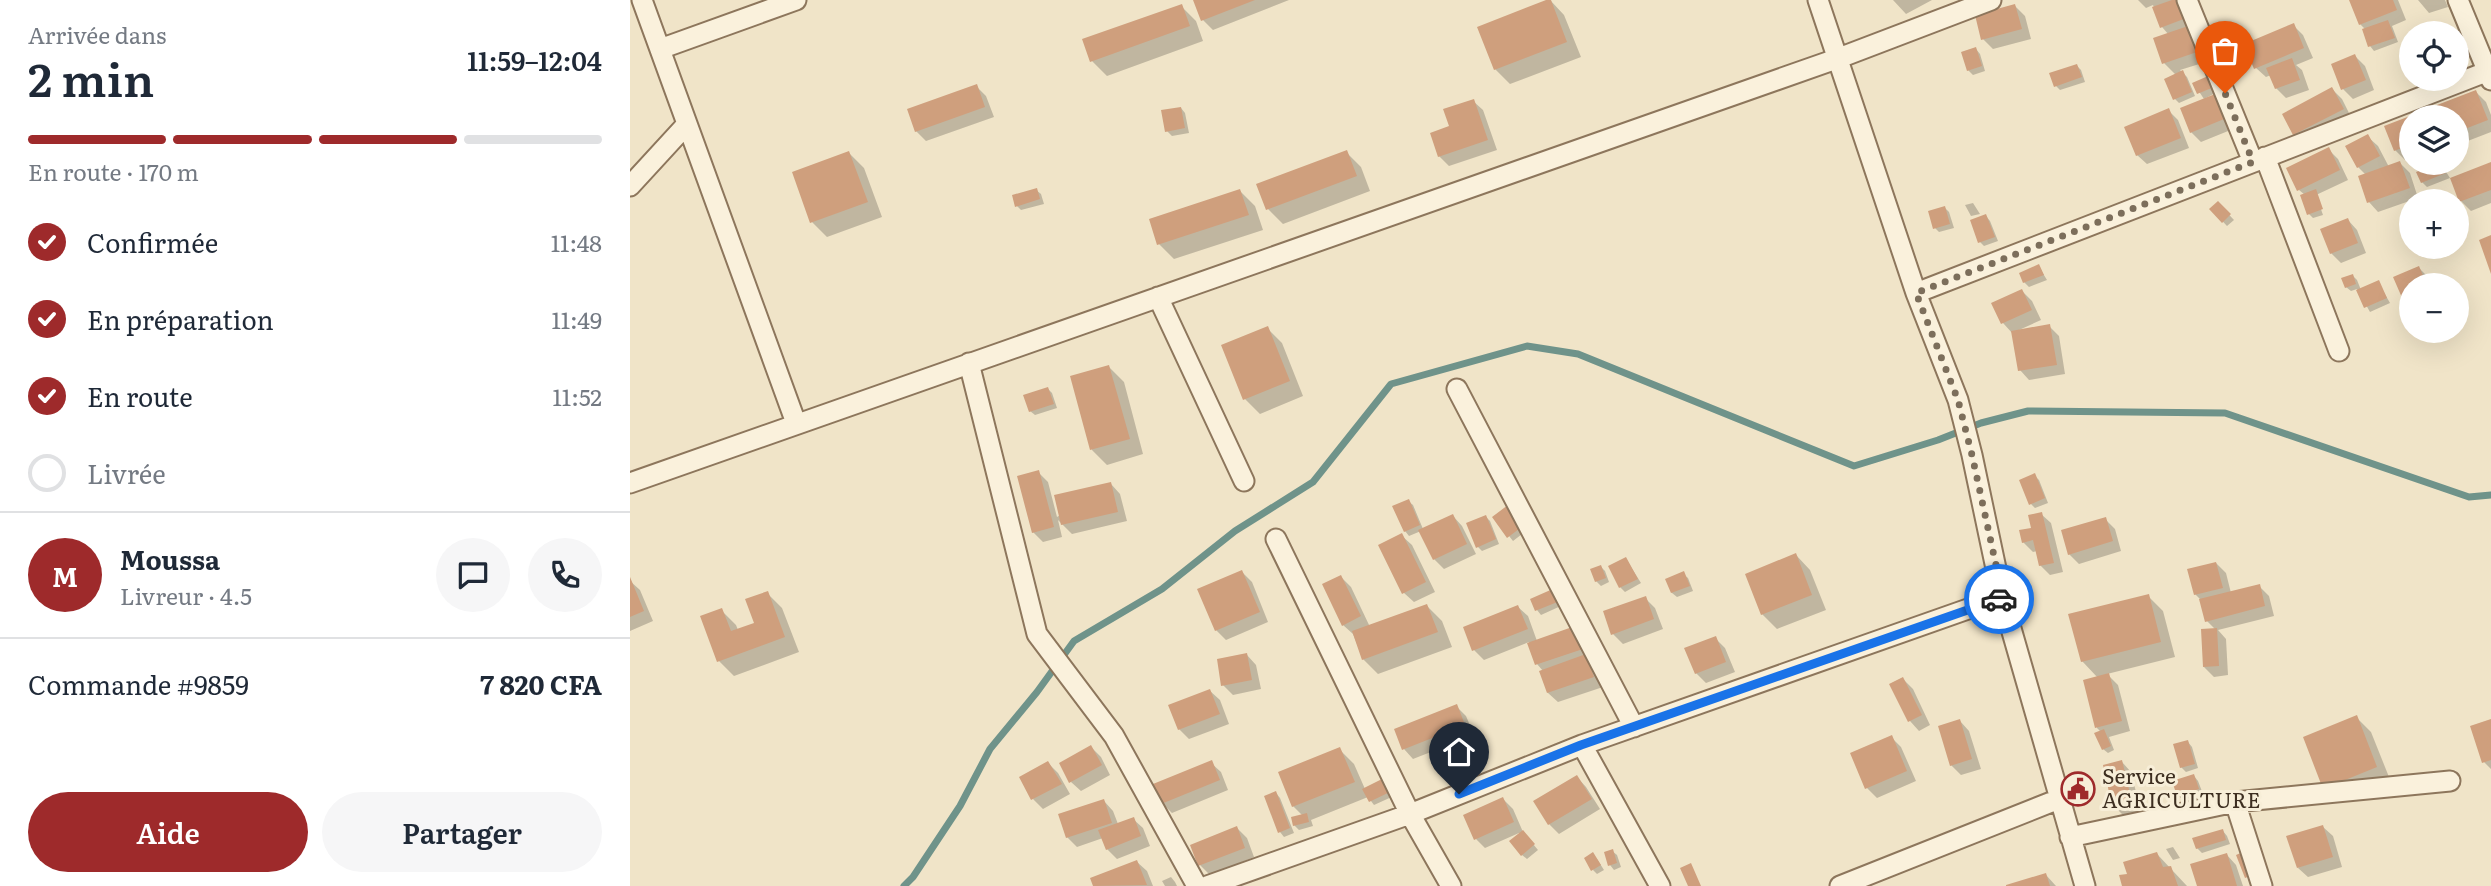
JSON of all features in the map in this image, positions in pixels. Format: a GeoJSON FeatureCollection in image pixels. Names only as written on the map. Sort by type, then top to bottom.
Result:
{"type":"FeatureCollection","features":[{"type":"Feature","properties":{"kind":"street"},"geometry":{"type":"LineString","coordinates":[[642,0],[796,424]]}},
{"type":"Feature","properties":{"kind":"street"},"geometry":{"type":"LineString","coordinates":[[660,49],[796,0]]}},
{"type":"Feature","properties":{"kind":"street"},"geometry":{"type":"LineString","coordinates":[[1818,0],[1916,293],[1958,400],[2003,597],[2085,886]]}},
{"type":"Feature","properties":{"kind":"street"},"geometry":{"type":"LineString","coordinates":[[630,483],[1839,58],[1991,0]]}},
{"type":"Feature","properties":{"kind":"street"},"geometry":{"type":"LineString","coordinates":[[2188,0],[2339,351]]}},
{"type":"Feature","properties":{"kind":"street"},"geometry":{"type":"LineString","coordinates":[[1916,293],[2490,74],[2458,0]]}},
{"type":"Feature","properties":{"kind":"street"},"geometry":{"type":"LineString","coordinates":[[630,186],[687,124]]}},
{"type":"Feature","properties":{"kind":"street"},"geometry":{"type":"LineString","coordinates":[[1158,297],[1244,481]]}},
{"type":"Feature","properties":{"kind":"street"},"geometry":{"type":"LineString","coordinates":[[969,363],[1037,634],[1114,736],[1196,886]]}},
{"type":"Feature","properties":{"kind":"street"},"geometry":{"type":"LineString","coordinates":[[1457,389],[1634,727]]}},
{"type":"Feature","properties":{"kind":"street"},"geometry":{"type":"LineString","coordinates":[[1276,539],[1410,814],[1451,886]]}},
{"type":"Feature","properties":{"kind":"street"},"geometry":{"type":"LineString","coordinates":[[1207,886],[1410,814],[1581,745],[2003,597]]}},
{"type":"Feature","properties":{"kind":"street"},"geometry":{"type":"LineString","coordinates":[[1581,745],[1660,886]]}},
{"type":"Feature","properties":{"kind":"street"},"geometry":{"type":"LineString","coordinates":[[2070,837],[2235,802],[2450,781]]}},
{"type":"Feature","properties":{"kind":"street"},"geometry":{"type":"LineString","coordinates":[[1851,884],[2059,799]]}},
{"type":"Feature","properties":{"kind":"street"},"geometry":{"type":"LineString","coordinates":[[2235,802],[2262,886]]}},
{"type":"Feature","properties":{"kind":"building"},"geometry":{"type":"Polygon","coordinates":[[[1193,0],[1255,0],[1201,21],[1193,0]]]}},
{"type":"Feature","properties":{"kind":"building"},"geometry":{"type":"Polygon","coordinates":[[[1551,0],[1567,42],[1494,70],[1477,27],[1551,0]]]}},
{"type":"Feature","properties":{"kind":"building"},"geometry":{"type":"Polygon","coordinates":[[[2172,0],[2183,0],[2189,17],[2160,28],[2152,7],[2172,0]]]}},
{"type":"Feature","properties":{"kind":"building"},"geometry":{"type":"Polygon","coordinates":[[[2349,0],[2393,0],[2397,10],[2359,25],[2349,0]]]}},
{"type":"Feature","properties":{"kind":"building"},"geometry":{"type":"Polygon","coordinates":[[[1182,4],[1190,26],[1090,62],[1082,39],[1182,4]]]}},
{"type":"Feature","properties":{"kind":"building"},"geometry":{"type":"Polygon","coordinates":[[[2015,4],[2022,29],[1981,40],[1975,15],[2015,4]]]}},
{"type":"Feature","properties":{"kind":"building"},"geometry":{"type":"Polygon","coordinates":[[[2388,20],[2395,38],[2368,47],[2362,29],[2388,20]]]}},
{"type":"Feature","properties":{"kind":"building"},"geometry":{"type":"Polygon","coordinates":[[[2294,23],[2304,48],[2254,69],[2244,44],[2294,23]]]}},
{"type":"Feature","properties":{"kind":"building"},"geometry":{"type":"Polygon","coordinates":[[[2191,25],[2200,51],[2162,64],[2153,38],[2191,25]]]}},
{"type":"Feature","properties":{"kind":"building"},"geometry":{"type":"Polygon","coordinates":[[[1976,47],[1982,66],[1967,71],[1961,52],[1976,47]]]}},
{"type":"Feature","properties":{"kind":"building"},"geometry":{"type":"Polygon","coordinates":[[[2355,54],[2366,80],[2341,90],[2331,64],[2355,54]]]}},
{"type":"Feature","properties":{"kind":"building"},"geometry":{"type":"Polygon","coordinates":[[[2292,58],[2300,80],[2275,89],[2266,68],[2292,58]]]}},
{"type":"Feature","properties":{"kind":"building"},"geometry":{"type":"Polygon","coordinates":[[[2077,64],[2082,77],[2054,87],[2049,73],[2077,64]]]}},
{"type":"Feature","properties":{"kind":"building"},"geometry":{"type":"Polygon","coordinates":[[[2183,70],[2192,92],[2173,100],[2164,79],[2183,70]]]}},
{"type":"Feature","properties":{"kind":"building"},"geometry":{"type":"Polygon","coordinates":[[[2215,73],[2219,85],[2197,94],[2192,83],[2215,73]]]}},
{"type":"Feature","properties":{"kind":"building"},"geometry":{"type":"Polygon","coordinates":[[[977,84],[985,107],[915,132],[907,109],[977,84]]]}},
{"type":"Feature","properties":{"kind":"building"},"geometry":{"type":"Polygon","coordinates":[[[2332,87],[2344,109],[2293,135],[2282,114],[2332,87]]]}},
{"type":"Feature","properties":{"kind":"building"},"geometry":{"type":"Polygon","coordinates":[[[2476,90],[2488,120],[2469,127],[2469,105],[2437,105],[2476,90]]]}},
{"type":"Feature","properties":{"kind":"building"},"geometry":{"type":"Polygon","coordinates":[[[2220,92],[2229,117],[2190,133],[2180,108],[2220,92]]]}},
{"type":"Feature","properties":{"kind":"building"},"geometry":{"type":"Polygon","coordinates":[[[1474,99],[1488,140],[1438,157],[1430,133],[1449,126],[1443,109],[1474,99]]]}},
{"type":"Feature","properties":{"kind":"building"},"geometry":{"type":"Polygon","coordinates":[[[1181,107],[1185,128],[1165,132],[1161,110],[1181,107]]]}},
{"type":"Feature","properties":{"kind":"building"},"geometry":{"type":"Polygon","coordinates":[[[2169,108],[2181,138],[2136,156],[2124,127],[2169,108]]]}},
{"type":"Feature","properties":{"kind":"building"},"geometry":{"type":"Polygon","coordinates":[[[2399,120],[2399,149],[2394,151],[2384,126],[2399,120]]]}},
{"type":"Feature","properties":{"kind":"building"},"geometry":{"type":"Polygon","coordinates":[[[2368,134],[2380,156],[2357,168],[2345,146],[2368,134]]]}},
{"type":"Feature","properties":{"kind":"building"},"geometry":{"type":"Polygon","coordinates":[[[2329,147],[2340,170],[2297,191],[2286,168],[2329,147]]]}},
{"type":"Feature","properties":{"kind":"building"},"geometry":{"type":"Polygon","coordinates":[[[1347,150],[1357,176],[1266,210],[1256,184],[1347,150]]]}},
{"type":"Feature","properties":{"kind":"building"},"geometry":{"type":"Polygon","coordinates":[[[849,151],[868,202],[810,223],[792,172],[849,151]]]}},
{"type":"Feature","properties":{"kind":"building"},"geometry":{"type":"Polygon","coordinates":[[[2399,161],[2399,175],[2405,175],[2410,188],[2399,189],[2399,192],[2367,203],[2358,176],[2399,161]]]}},
{"type":"Feature","properties":{"kind":"building"},"geometry":{"type":"Polygon","coordinates":[[[2491,162],[2491,190],[2469,198],[2469,189],[2454,189],[2450,178],[2469,175],[2469,171],[2491,162]]]}},
{"type":"Feature","properties":{"kind":"building"},"geometry":{"type":"Polygon","coordinates":[[[2417,175],[2441,175],[2421,183],[2417,175]]]}},
{"type":"Feature","properties":{"kind":"building"},"geometry":{"type":"Polygon","coordinates":[[[1037,188],[1040,199],[1015,207],[1012,195],[1037,188]]]}},
{"type":"Feature","properties":{"kind":"building"},"geometry":{"type":"Polygon","coordinates":[[[1240,189],[1249,215],[1157,245],[1149,219],[1240,189]]]}},
{"type":"Feature","properties":{"kind":"building"},"geometry":{"type":"Polygon","coordinates":[[[2316,189],[2323,209],[2307,215],[2300,195],[2316,189]]]}},
{"type":"Feature","properties":{"kind":"building"},"geometry":{"type":"Polygon","coordinates":[[[2218,201],[2231,214],[2222,223],[2209,209],[2218,201]]]}},
{"type":"Feature","properties":{"kind":"building"},"geometry":{"type":"Polygon","coordinates":[[[1945,206],[1950,224],[1933,229],[1928,211],[1945,206]]]}},
{"type":"Feature","properties":{"kind":"building"},"geometry":{"type":"Polygon","coordinates":[[[1986,214],[1995,237],[1978,243],[1970,220],[1986,214]]]}},
{"type":"Feature","properties":{"kind":"building"},"geometry":{"type":"Polygon","coordinates":[[[2348,218],[2358,243],[2330,254],[2320,229],[2348,218]]]}},
{"type":"Feature","properties":{"kind":"building"},"geometry":{"type":"Polygon","coordinates":[[[2491,235],[2491,274],[2479,240],[2491,235]]]}},
{"type":"Feature","properties":{"kind":"building"},"geometry":{"type":"Polygon","coordinates":[[[2039,264],[2044,275],[2023,283],[2019,273],[2039,264]]]}},
{"type":"Feature","properties":{"kind":"building"},"geometry":{"type":"Polygon","coordinates":[[[2419,266],[2422,273],[2402,273],[2419,266]]]}},
{"type":"Feature","properties":{"kind":"building"},"geometry":{"type":"Polygon","coordinates":[[[2353,274],[2356,284],[2345,288],[2341,278],[2353,274]]]}},
{"type":"Feature","properties":{"kind":"building"},"geometry":{"type":"Polygon","coordinates":[[[2399,274],[2399,291],[2393,277],[2399,274]]]}},
{"type":"Feature","properties":{"kind":"building"},"geometry":{"type":"Polygon","coordinates":[[[2379,280],[2387,298],[2364,308],[2356,290],[2379,280]]]}},
{"type":"Feature","properties":{"kind":"building"},"geometry":{"type":"Polygon","coordinates":[[[2022,289],[2032,310],[2001,324],[1991,303],[2022,289]]]}},
{"type":"Feature","properties":{"kind":"building"},"geometry":{"type":"Polygon","coordinates":[[[2050,324],[2057,365],[2018,371],[2011,331],[2050,324]]]}},
{"type":"Feature","properties":{"kind":"building"},"geometry":{"type":"Polygon","coordinates":[[[1268,326],[1290,381],[1243,400],[1221,345],[1268,326]]]}},
{"type":"Feature","properties":{"kind":"building"},"geometry":{"type":"Polygon","coordinates":[[[1109,365],[1130,439],[1090,450],[1070,376],[1109,365]]]}},
{"type":"Feature","properties":{"kind":"building"},"geometry":{"type":"Polygon","coordinates":[[[1048,387],[1054,404],[1029,412],[1023,395],[1048,387]]]}},
{"type":"Feature","properties":{"kind":"building"},"geometry":{"type":"Polygon","coordinates":[[[1039,470],[1054,527],[1032,533],[1017,476],[1039,470]]]}},
{"type":"Feature","properties":{"kind":"building"},"geometry":{"type":"Polygon","coordinates":[[[2035,473],[2045,498],[2029,505],[2019,480],[2035,473]]]}},
{"type":"Feature","properties":{"kind":"building"},"geometry":{"type":"Polygon","coordinates":[[[1111,482],[1118,512],[1061,525],[1054,495],[1111,482]]]}},
{"type":"Feature","properties":{"kind":"building"},"geometry":{"type":"Polygon","coordinates":[[[1409,499],[1420,525],[1404,532],[1392,506],[1409,499]]]}},
{"type":"Feature","properties":{"kind":"building"},"geometry":{"type":"Polygon","coordinates":[[[1508,505],[1523,526],[1507,538],[1492,517],[1508,505]]]}},
{"type":"Feature","properties":{"kind":"building"},"geometry":{"type":"Polygon","coordinates":[[[2042,512],[2054,563],[2039,566],[2033,540],[2022,543],[2019,530],[2031,528],[2028,515],[2042,512]]]}},
{"type":"Feature","properties":{"kind":"building"},"geometry":{"type":"Polygon","coordinates":[[[1453,514],[1467,544],[1433,560],[1418,530],[1453,514]]]}},
{"type":"Feature","properties":{"kind":"building"},"geometry":{"type":"Polygon","coordinates":[[[1486,515],[1496,539],[1476,548],[1466,523],[1486,515]]]}},
{"type":"Feature","properties":{"kind":"building"},"geometry":{"type":"Polygon","coordinates":[[[2106,517],[2113,541],[2068,555],[2061,530],[2106,517]]]}},
{"type":"Feature","properties":{"kind":"building"},"geometry":{"type":"Polygon","coordinates":[[[1402,533],[1426,582],[1402,594],[1378,545],[1402,533]]]}},
{"type":"Feature","properties":{"kind":"building"},"geometry":{"type":"Polygon","coordinates":[[[1796,553],[1812,595],[1761,615],[1745,574],[1796,553]]]}},
{"type":"Feature","properties":{"kind":"building"},"geometry":{"type":"Polygon","coordinates":[[[1626,557],[1638,579],[1619,588],[1608,566],[1626,557]]]}},
{"type":"Feature","properties":{"kind":"building"},"geometry":{"type":"Polygon","coordinates":[[[2216,562],[2223,588],[2194,595],[2187,569],[2216,562]]]}},
{"type":"Feature","properties":{"kind":"building"},"geometry":{"type":"Polygon","coordinates":[[[1601,565],[1606,578],[1595,582],[1590,569],[1601,565]]]}},
{"type":"Feature","properties":{"kind":"building"},"geometry":{"type":"Polygon","coordinates":[[[1242,570],[1260,612],[1215,631],[1197,589],[1242,570]]]}},
{"type":"Feature","properties":{"kind":"building"},"geometry":{"type":"Polygon","coordinates":[[[1684,571],[1690,586],[1671,593],[1665,579],[1684,571]]]}},
{"type":"Feature","properties":{"kind":"building"},"geometry":{"type":"Polygon","coordinates":[[[1341,575],[1361,616],[1342,626],[1322,584],[1341,575]]]}},
{"type":"Feature","properties":{"kind":"building"},"geometry":{"type":"Polygon","coordinates":[[[630,577],[644,611],[630,617],[630,577]]]}},
{"type":"Feature","properties":{"kind":"building"},"geometry":{"type":"Polygon","coordinates":[[[2260,584],[2265,606],[2205,622],[2199,599],[2260,584]]]}},
{"type":"Feature","properties":{"kind":"building"},"geometry":{"type":"Polygon","coordinates":[[[1555,588],[1560,601],[1535,611],[1530,599],[1555,588]]]}},
{"type":"Feature","properties":{"kind":"building"},"geometry":{"type":"Polygon","coordinates":[[[768,591],[785,637],[717,662],[700,616],[722,608],[731,631],[754,623],[745,599],[768,591]]]}},
{"type":"Feature","properties":{"kind":"building"},"geometry":{"type":"Polygon","coordinates":[[[2149,594],[2161,642],[2081,662],[2068,614],[2149,594]]]}},
{"type":"Feature","properties":{"kind":"building"},"geometry":{"type":"Polygon","coordinates":[[[1646,596],[1654,619],[1611,635],[1603,611],[1646,596]]]}},
{"type":"Feature","properties":{"kind":"building"},"geometry":{"type":"Polygon","coordinates":[[[1427,604],[1438,632],[1362,660],[1352,631],[1427,604]]]}},
{"type":"Feature","properties":{"kind":"building"},"geometry":{"type":"Polygon","coordinates":[[[1518,605],[1528,629],[1472,651],[1463,627],[1518,605]]]}},
{"type":"Feature","properties":{"kind":"building"},"geometry":{"type":"Polygon","coordinates":[[[1575,626],[1583,649],[1535,665],[1527,643],[1575,626]]]}},
{"type":"Feature","properties":{"kind":"building"},"geometry":{"type":"Polygon","coordinates":[[[2217,628],[2219,666],[2203,667],[2201,629],[2217,628]]]}},
{"type":"Feature","properties":{"kind":"building"},"geometry":{"type":"Polygon","coordinates":[[[1716,636],[1726,662],[1695,674],[1684,648],[1716,636]]]}},
{"type":"Feature","properties":{"kind":"building"},"geometry":{"type":"Polygon","coordinates":[[[1247,653],[1252,680],[1221,686],[1217,659],[1247,653]]]}},
{"type":"Feature","properties":{"kind":"building"},"geometry":{"type":"Polygon","coordinates":[[[1586,654],[1594,677],[1547,693],[1539,671],[1586,654]]]}},
{"type":"Feature","properties":{"kind":"building"},"geometry":{"type":"Polygon","coordinates":[[[2109,673],[2122,721],[2095,728],[2083,680],[2109,673]]]}},
{"type":"Feature","properties":{"kind":"building"},"geometry":{"type":"Polygon","coordinates":[[[1903,677],[1922,715],[1908,722],[1889,684],[1903,677]]]}},
{"type":"Feature","properties":{"kind":"building"},"geometry":{"type":"Polygon","coordinates":[[[1210,689],[1220,714],[1178,730],[1168,705],[1210,689]]]}},
{"type":"Feature","properties":{"kind":"building"},"geometry":{"type":"Polygon","coordinates":[[[1457,704],[1465,725],[1402,750],[1394,729],[1457,704]]]}},
{"type":"Feature","properties":{"kind":"building"},"geometry":{"type":"Polygon","coordinates":[[[2357,715],[2377,767],[2323,789],[2303,737],[2357,715]]]}},
{"type":"Feature","properties":{"kind":"building"},"geometry":{"type":"Polygon","coordinates":[[[1960,719],[1972,759],[1950,766],[1938,726],[1960,719]]]}},
{"type":"Feature","properties":{"kind":"building"},"geometry":{"type":"Polygon","coordinates":[[[2491,719],[2491,760],[2482,763],[2470,726],[2491,719]]]}},
{"type":"Feature","properties":{"kind":"building"},"geometry":{"type":"Polygon","coordinates":[[[2104,729],[2111,746],[2102,750],[2094,733],[2104,729]]]}},
{"type":"Feature","properties":{"kind":"building"},"geometry":{"type":"Polygon","coordinates":[[[1892,735],[1907,771],[1865,789],[1850,753],[1892,735]]]}},
{"type":"Feature","properties":{"kind":"building"},"geometry":{"type":"Polygon","coordinates":[[[2188,740],[2195,764],[2180,768],[2173,744],[2188,740]]]}},
{"type":"Feature","properties":{"kind":"building"},"geometry":{"type":"Polygon","coordinates":[[[1091,745],[1102,765],[1069,783],[1059,763],[1091,745]]]}},
{"type":"Feature","properties":{"kind":"building"},"geometry":{"type":"Polygon","coordinates":[[[1340,747],[1355,782],[1292,807],[1278,772],[1340,747]]]}},
{"type":"Feature","properties":{"kind":"building"},"geometry":{"type":"Polygon","coordinates":[[[1212,760],[1220,780],[1161,804],[1153,784],[1212,760]]]}},
{"type":"Feature","properties":{"kind":"building"},"geometry":{"type":"Polygon","coordinates":[[[2122,760],[2132,802],[2112,806],[2103,765],[2122,760]]]}},
{"type":"Feature","properties":{"kind":"building"},"geometry":{"type":"Polygon","coordinates":[[[1048,761],[1062,784],[1031,800],[1019,777],[1048,761]]]}},
{"type":"Feature","properties":{"kind":"building"},"geometry":{"type":"Polygon","coordinates":[[[2194,774],[2199,789],[2177,796],[2172,781],[2194,774]]]}},
{"type":"Feature","properties":{"kind":"building"},"geometry":{"type":"Polygon","coordinates":[[[1577,775],[1592,799],[1548,825],[1533,801],[1577,775]]]}},
{"type":"Feature","properties":{"kind":"building"},"geometry":{"type":"Polygon","coordinates":[[[1386,777],[1392,791],[1369,802],[1362,789],[1386,777]]]}},
{"type":"Feature","properties":{"kind":"building"},"geometry":{"type":"Polygon","coordinates":[[[1276,791],[1290,828],[1278,833],[1264,796],[1276,791]]]}},
{"type":"Feature","properties":{"kind":"building"},"geometry":{"type":"Polygon","coordinates":[[[1503,797],[1514,822],[1474,840],[1463,815],[1503,797]]]}},
{"type":"Feature","properties":{"kind":"building"},"geometry":{"type":"Polygon","coordinates":[[[1104,799],[1112,823],[1066,838],[1058,814],[1104,799]]]}},
{"type":"Feature","properties":{"kind":"building"},"geometry":{"type":"Polygon","coordinates":[[[1307,813],[1309,822],[1293,826],[1291,817],[1307,813]]]}},
{"type":"Feature","properties":{"kind":"building"},"geometry":{"type":"Polygon","coordinates":[[[1134,817],[1141,836],[1106,850],[1098,830],[1134,817]]]}},
{"type":"Feature","properties":{"kind":"building"},"geometry":{"type":"Polygon","coordinates":[[[2323,825],[2333,857],[2297,868],[2286,836],[2323,825]]]}},
{"type":"Feature","properties":{"kind":"building"},"geometry":{"type":"Polygon","coordinates":[[[1237,826],[1245,848],[1198,866],[1190,845],[1237,826]]]}},
{"type":"Feature","properties":{"kind":"building"},"geometry":{"type":"Polygon","coordinates":[[[2223,829],[2226,840],[2196,849],[2192,838],[2223,829]]]}},
{"type":"Feature","properties":{"kind":"building"},"geometry":{"type":"Polygon","coordinates":[[[1523,830],[1535,844],[1521,856],[1509,841],[1523,830]]]}},
{"type":"Feature","properties":{"kind":"building"},"geometry":{"type":"Polygon","coordinates":[[[1613,849],[1617,863],[1608,866],[1604,852],[1613,849]]]}},
{"type":"Feature","properties":{"kind":"building"},"geometry":{"type":"Polygon","coordinates":[[[1593,852],[1601,865],[1591,871],[1584,858],[1593,852]]]}},
{"type":"Feature","properties":{"kind":"building"},"geometry":{"type":"Polygon","coordinates":[[[2157,852],[2163,867],[2171,866],[2178,886],[2122,886],[2119,875],[2127,874],[2123,862],[2157,852]]]}},
{"type":"Feature","properties":{"kind":"building"},"geometry":{"type":"Polygon","coordinates":[[[2243,852],[2253,875],[2245,878],[2236,855],[2243,852]]]}},
{"type":"Feature","properties":{"kind":"building"},"geometry":{"type":"Polygon","coordinates":[[[2227,853],[2237,886],[2197,886],[2190,864],[2227,853]]]}},
{"type":"Feature","properties":{"kind":"building"},"geometry":{"type":"Polygon","coordinates":[[[1137,860],[1147,885],[1093,886],[1090,878],[1137,860]]]}},
{"type":"Feature","properties":{"kind":"building"},"geometry":{"type":"Polygon","coordinates":[[[1691,863],[1701,886],[1688,886],[1680,868],[1691,863]]]}},
{"type":"Feature","properties":{"kind":"building"},"geometry":{"type":"Polygon","coordinates":[[[2046,873],[2050,886],[2006,886],[2006,885],[2046,873]]]}},
{"type":"Feature","properties":{"kind":"waterway"},"geometry":{"type":"LineString","coordinates":[[904,886],[913,877],[960,806],[990,749],[1037,692],[1074,641],[1162,589],[1235,531],[1313,482],[1391,384],[1527,346],[1578,354],[1854,466],[1938,440],[1981,423],[2028,411],[2225,413],[2469,497],[2491,495]]}},
{"type":"Feature","properties":{"kind":"way so far"},"geometry":{"type":"LineString","coordinates":[[1999,599],[2003,597],[1958,400],[1916,293],[2253,162],[2225,93]]}},
{"type":"Feature","properties":{"kind":"place","name":"Service AGRICULTURE"},"geometry":{"type":"Point","coordinates":[2078,789]}},
{"type":"Feature","properties":{"kind":"route"},"geometry":{"type":"LineString","coordinates":[[1459,794],[1581,745],[1999,599]]}}]}
